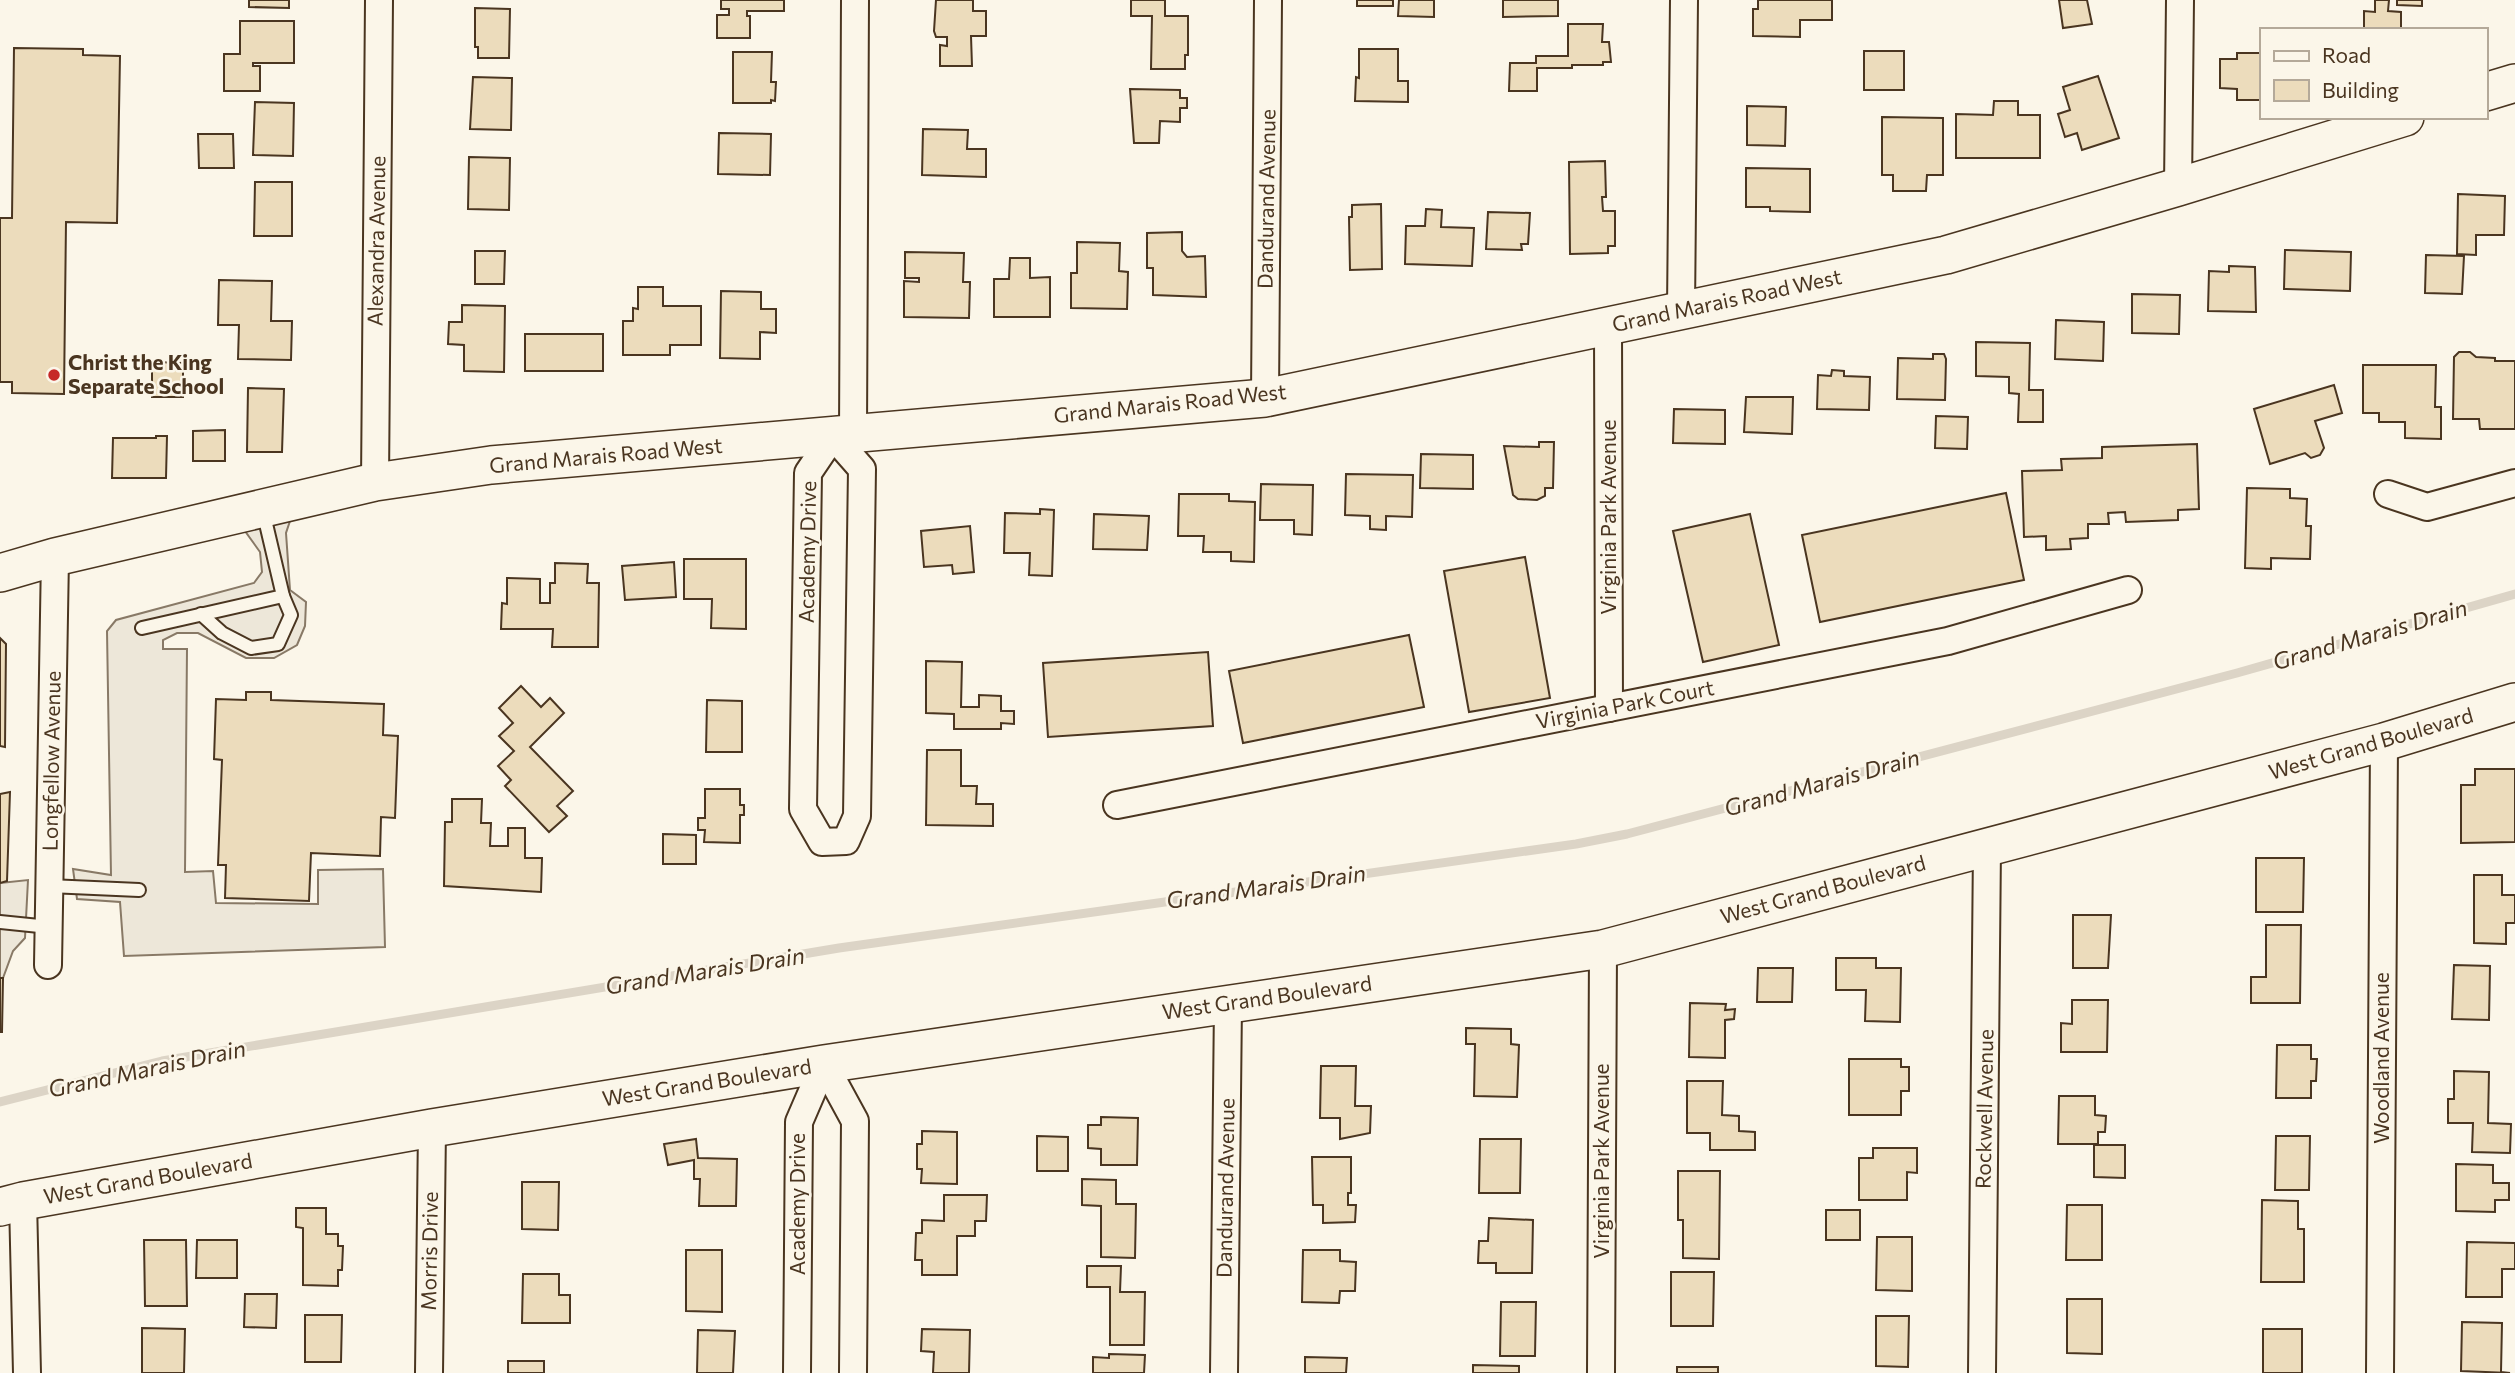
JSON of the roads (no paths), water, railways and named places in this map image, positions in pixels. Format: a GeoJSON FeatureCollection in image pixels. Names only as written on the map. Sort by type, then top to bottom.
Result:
{"type":"FeatureCollection","features":[{"type":"Feature","properties":{"kind":"street","name":"Alexandra Avenue"},"geometry":{"type":"LineString","coordinates":[[375,482],[379,0]]}},
{"type":"Feature","properties":{"kind":"street"},"geometry":{"type":"LineString","coordinates":[[843,435],[855,0]]}},
{"type":"Feature","properties":{"kind":"street","name":"Dandurand Avenue"},"geometry":{"type":"LineString","coordinates":[[1265,398],[1268,0]]}},
{"type":"Feature","properties":{"kind":"street"},"geometry":{"type":"LineString","coordinates":[[1681,310],[1684,0]]}},
{"type":"Feature","properties":{"kind":"street"},"geometry":{"type":"LineString","coordinates":[[2178,187],[2180,0]]}},
{"type":"Feature","properties":{"kind":"street"},"geometry":{"type":"LineString","coordinates":[[2487,91],[2515,83]]}},
{"type":"Feature","properties":{"kind":"street","name":"Grand Marais Road West"},"geometry":{"type":"LineString","coordinates":[[0,573],[55,557],[375,482],[491,465],[1265,398],[1946,255],[2399,119]]}},
{"type":"Feature","properties":{"kind":"street","name":"Virginia Park Avenue"},"geometry":{"type":"LineString","coordinates":[[1608,326],[1609,708]]}},
{"type":"Feature","properties":{"kind":"street","name":"Academy Drive"},"geometry":{"type":"LineString","coordinates":[[843,435],[862,468],[857,816],[846,841],[822,842],[803,809],[808,473],[843,435]]}},
{"type":"Feature","properties":{"kind":"street"},"geometry":{"type":"LineString","coordinates":[[2388,494],[2427,507],[2515,483]]}},
{"type":"Feature","properties":{"kind":"street","name":"Longfellow Avenue"},"geometry":{"type":"LineString","coordinates":[[48,965],[55,557]]}},
{"type":"Feature","properties":{"kind":"street","name":"Virginia Park Court"},"geometry":{"type":"LineString","coordinates":[[1117,805],[1948,641],[2128,590]]}},
{"type":"Feature","properties":{"kind":"street","name":"West Grand Boulevard"},"geometry":{"type":"LineString","coordinates":[[12,1204],[432,1128],[824,1064],[1603,949],[2384,742],[2515,702]]}},
{"type":"Feature","properties":{"kind":"street","name":"Woodland Avenue"},"geometry":{"type":"LineString","coordinates":[[2380,1373],[2384,742]]}},
{"type":"Feature","properties":{"kind":"street","name":"Rockwell Avenue"},"geometry":{"type":"LineString","coordinates":[[1982,1373],[1987,846]]}},
{"type":"Feature","properties":{"kind":"street","name":"Virginia Park Avenue"},"geometry":{"type":"LineString","coordinates":[[1601,1373],[1603,949]]}},
{"type":"Feature","properties":{"kind":"street","name":"Dandurand Avenue"},"geometry":{"type":"LineString","coordinates":[[1224,1373],[1227,1003]]}},
{"type":"Feature","properties":{"kind":"street"},"geometry":{"type":"LineString","coordinates":[[824,1064],[855,1121],[853,1373]]}},
{"type":"Feature","properties":{"kind":"street","name":"Academy Drive"},"geometry":{"type":"LineString","coordinates":[[797,1373],[799,1122],[824,1064]]}},
{"type":"Feature","properties":{"kind":"street","name":"Morris Drive"},"geometry":{"type":"LineString","coordinates":[[429,1373],[432,1128]]}},
{"type":"Feature","properties":{"kind":"street"},"geometry":{"type":"LineString","coordinates":[[12,1204],[27,1373]]}},
{"type":"Feature","properties":{"kind":"lane"},"geometry":{"type":"LineString","coordinates":[[201,614],[222,633],[251,648],[278,644],[291,615],[283,596],[262,509]]}},
{"type":"Feature","properties":{"kind":"lane"},"geometry":{"type":"LineString","coordinates":[[142,628],[283,596]]}},
{"type":"Feature","properties":{"kind":"lane"},"geometry":{"type":"LineString","coordinates":[[49,886],[139,890]]}},
{"type":"Feature","properties":{"kind":"lane"},"geometry":{"type":"LineString","coordinates":[[0,922],[49,928]]}},
{"type":"Feature","properties":{"kind":"waterway","name":"Grand Marais Drain"},"geometry":{"type":"LineString","coordinates":[[0,1102],[162,1061],[839,948],[1576,844],[1627,834],[2237,673],[2515,594]]}},
{"type":"Feature","properties":{"kind":"place","name":"Christ the King Separate School"},"geometry":{"type":"Point","coordinates":[54,375]}}]}
